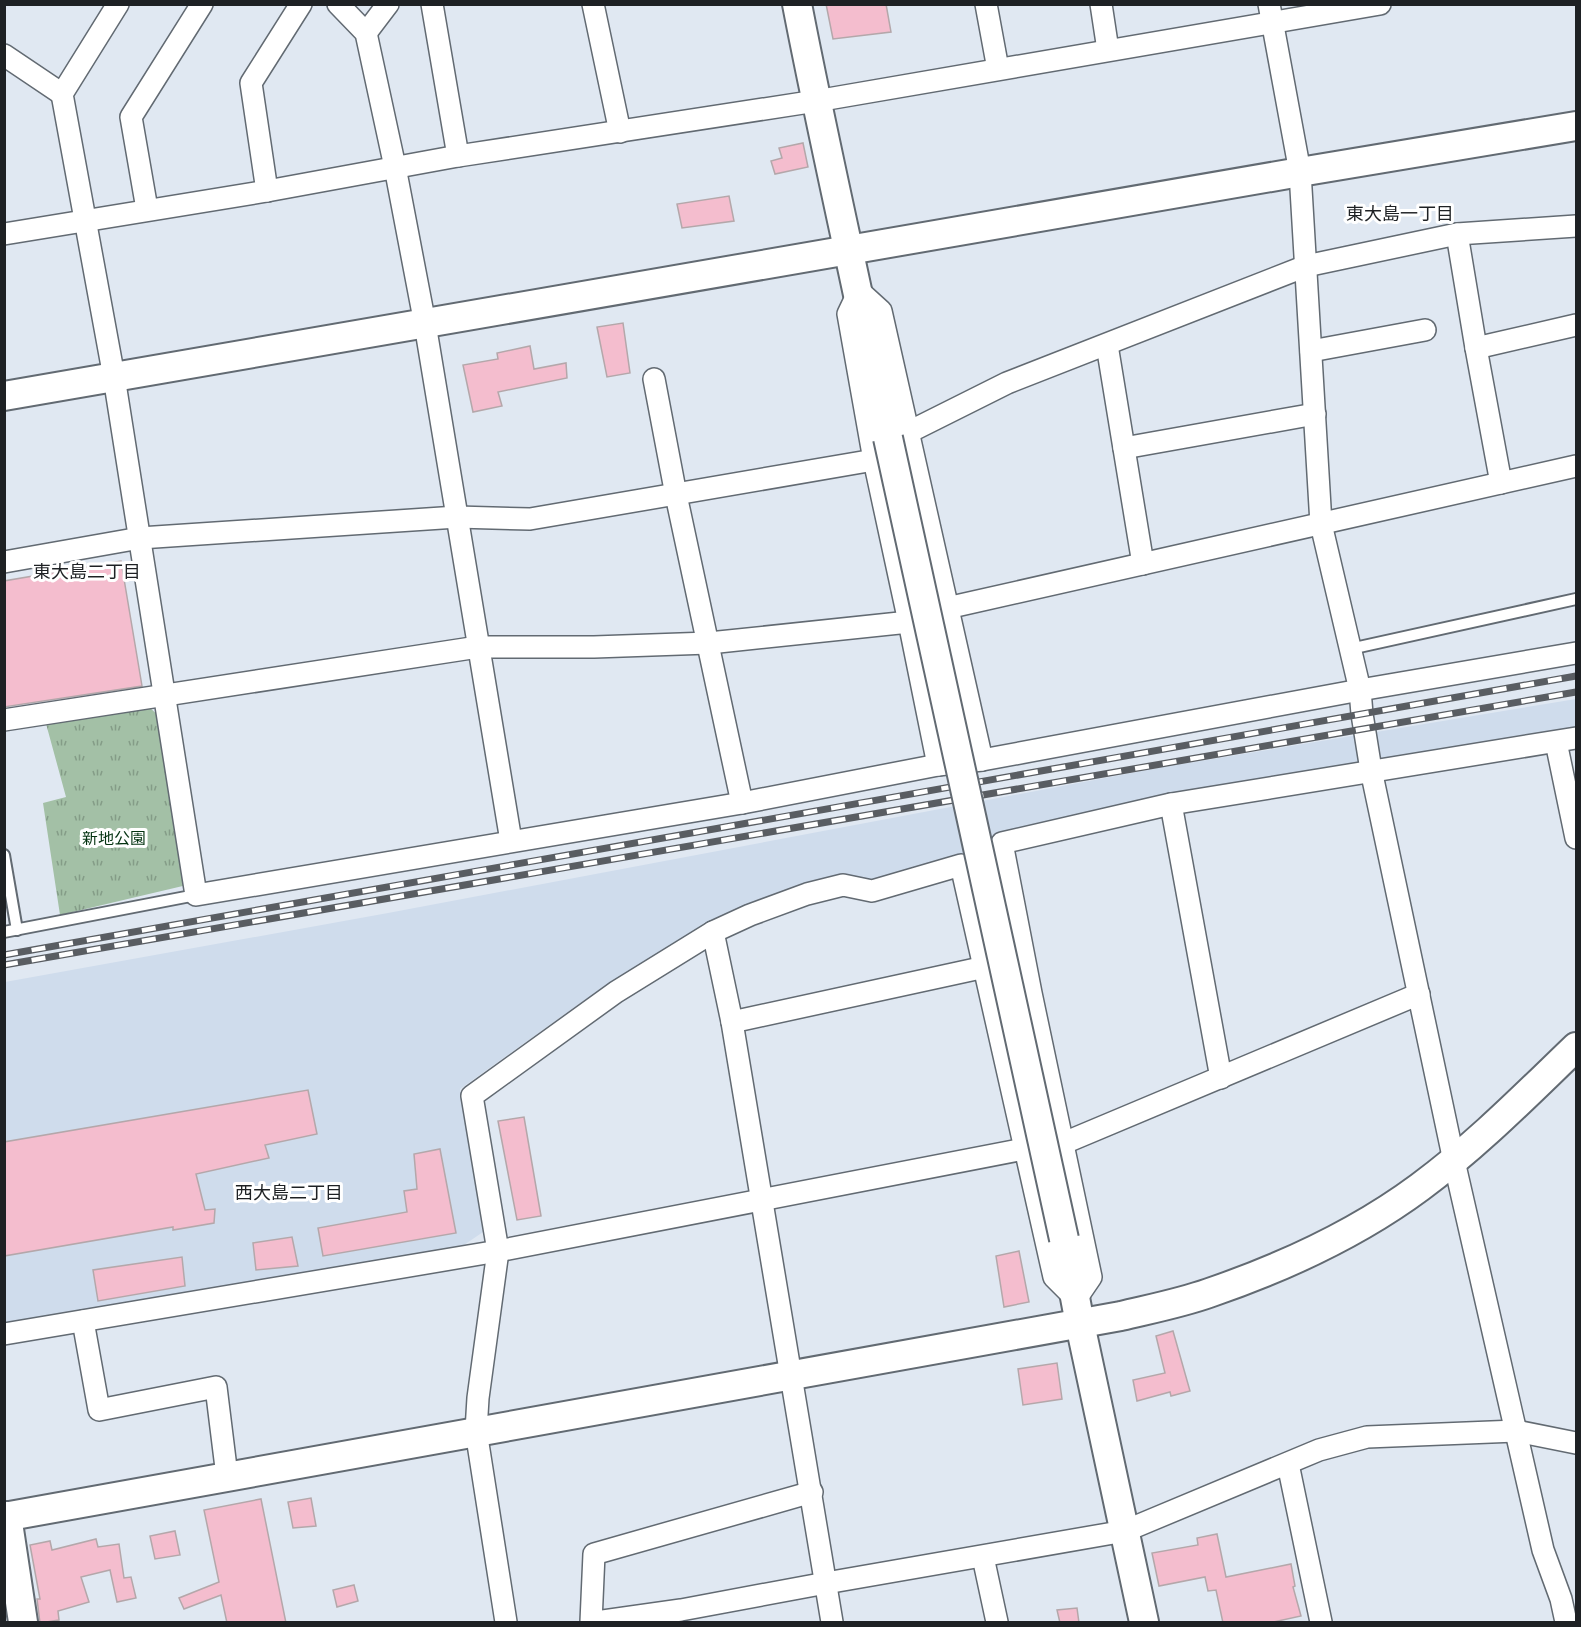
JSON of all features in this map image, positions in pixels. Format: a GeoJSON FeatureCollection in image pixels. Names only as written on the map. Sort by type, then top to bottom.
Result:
{"type":"FeatureCollection","features":[{"type":"Feature","properties":{"kind":"street"},"geometry":{"type":"LineString","coordinates":[[118,4],[62,94],[114,377],[196,896],[742,803],[938,765],[982,760],[1360,690],[1576,653]]}},
{"type":"Feature","properties":{"kind":"street"},"geometry":{"type":"LineString","coordinates":[[147,209],[131,117],[202,4]]}},
{"type":"Feature","properties":{"kind":"street"},"geometry":{"type":"LineString","coordinates":[[267,191],[251,83],[301,4]]}},
{"type":"Feature","properties":{"kind":"street"},"geometry":{"type":"LineString","coordinates":[[338,4],[366,33],[395,167],[425,324],[511,841]]}},
{"type":"Feature","properties":{"kind":"street"},"geometry":{"type":"LineString","coordinates":[[366,33],[388,4]]}},
{"type":"Feature","properties":{"kind":"street"},"geometry":{"type":"LineString","coordinates":[[432,4],[458,156]]}},
{"type":"Feature","properties":{"kind":"street"},"geometry":{"type":"LineString","coordinates":[[593,4],[620,132]]}},
{"type":"Feature","properties":{"kind":"street"},"geometry":{"type":"LineString","coordinates":[[797,4],[816,101],[1064,1239],[1144,1623]]}},
{"type":"Feature","properties":{"kind":"street"},"geometry":{"type":"LineString","coordinates":[[986,4],[998,69]]}},
{"type":"Feature","properties":{"kind":"street"},"geometry":{"type":"LineString","coordinates":[[1101,4],[1108,50]]}},
{"type":"Feature","properties":{"kind":"street"},"geometry":{"type":"LineString","coordinates":[[4,234],[267,191],[458,156],[816,101],[1108,50],[1271,13],[1380,4]]}},
{"type":"Feature","properties":{"kind":"street"},"geometry":{"type":"LineString","coordinates":[[1271,13],[1300,172],[1322,524],[1360,690],[1371,770],[1454,1161],[1543,1550],[1561,1599],[1566,1623]]}},
{"type":"Feature","properties":{"kind":"street"},"geometry":{"type":"LineString","coordinates":[[4,55],[62,94]]}},
{"type":"Feature","properties":{"kind":"street"},"geometry":{"type":"LineString","coordinates":[[4,396],[1576,126]]}},
{"type":"Feature","properties":{"kind":"street"},"geometry":{"type":"LineString","coordinates":[[4,562],[140,538],[458,517],[530,519],[676,495],[890,443],[1007,382],[1306,266],[1457,234],[1576,226]]}},
{"type":"Feature","properties":{"kind":"street"},"geometry":{"type":"LineString","coordinates":[[1457,234],[1501,483]]}},
{"type":"Feature","properties":{"kind":"street"},"geometry":{"type":"LineString","coordinates":[[1476,348],[1576,325]]}},
{"type":"Feature","properties":{"kind":"street"},"geometry":{"type":"LineString","coordinates":[[1311,351],[1425,330]]}},
{"type":"Feature","properties":{"kind":"street"},"geometry":{"type":"LineString","coordinates":[[1107,345],[1143,564]]}},
{"type":"Feature","properties":{"kind":"street"},"geometry":{"type":"LineString","coordinates":[[654,379],[676,495],[742,803]]}},
{"type":"Feature","properties":{"kind":"street"},"geometry":{"type":"LineString","coordinates":[[1124,448],[1315,414]]}},
{"type":"Feature","properties":{"kind":"street"},"geometry":{"type":"LineString","coordinates":[[890,443],[947,608],[982,760]]}},
{"type":"Feature","properties":{"kind":"street"},"geometry":{"type":"LineString","coordinates":[[890,443],[909,622],[938,765]]}},
{"type":"Feature","properties":{"kind":"street"},"geometry":{"type":"LineString","coordinates":[[947,608],[1576,466]]}},
{"type":"Feature","properties":{"kind":"street"},"geometry":{"type":"LineString","coordinates":[[4,720],[478,647],[594,647],[709,643],[909,622]]}},
{"type":"Feature","properties":{"kind":"street"},"geometry":{"type":"LineString","coordinates":[[1078,1311],[1091,1277],[1002,843],[1171,804],[1566,740],[1576,838]]}},
{"type":"Feature","properties":{"kind":"street"},"geometry":{"type":"LineString","coordinates":[[1171,804],[1221,1078]]}},
{"type":"Feature","properties":{"kind":"street"},"geometry":{"type":"LineString","coordinates":[[506,1623],[476,1431],[478,1398],[498,1251],[472,1096],[616,992],[713,932],[750,915],[807,894],[843,885],[872,891],[961,866],[986,968],[1054,1277],[1078,1311]]}},
{"type":"Feature","properties":{"kind":"street"},"geometry":{"type":"LineString","coordinates":[[713,932],[732,1022],[832,1623]]}},
{"type":"Feature","properties":{"kind":"street"},"geometry":{"type":"LineString","coordinates":[[732,1022],[986,968]]}},
{"type":"Feature","properties":{"kind":"street"},"geometry":{"type":"LineString","coordinates":[[1064,1143],[1419,994]]}},
{"type":"Feature","properties":{"kind":"street"},"geometry":{"type":"LineString","coordinates":[[23,1623],[5,1511],[227,1476],[791,1374],[1078,1311],[1121,1316],[1207,1294],[1321,1247],[1418,1189],[1454,1161],[1576,1047]]}},
{"type":"Feature","properties":{"kind":"street"},"geometry":{"type":"LineString","coordinates":[[4,1334],[498,1251],[1024,1149]]}},
{"type":"Feature","properties":{"kind":"street"},"geometry":{"type":"LineString","coordinates":[[83,1321],[99,1410],[216,1388],[227,1476]]}},
{"type":"Feature","properties":{"kind":"street"},"geometry":{"type":"LineString","coordinates":[[812,1492],[594,1554],[594,1623],[682,1616],[826,1583],[1125,1531],[1319,1450],[1367,1437],[1516,1431],[1576,1443]]}},
{"type":"Feature","properties":{"kind":"street"},"geometry":{"type":"LineString","coordinates":[[1288,1464],[1321,1623]]}},
{"type":"Feature","properties":{"kind":"street"},"geometry":{"type":"LineString","coordinates":[[983,1557],[997,1623]]}},
{"type":"Feature","properties":{"kind":"lane"},"geometry":{"type":"LineString","coordinates":[[1350,649],[1576,599]]}},
{"type":"Feature","properties":{"kind":"lane"},"geometry":{"type":"LineString","coordinates":[[4,855],[17,930]]}},
{"type":"Feature","properties":{"kind":"lane"},"geometry":{"type":"LineString","coordinates":[[4,932],[196,896]]}},
{"type":"Feature","properties":{"kind":"shaded area"},"geometry":{"type":"Polygon","coordinates":[[[1576,699],[1576,727],[1164,796],[998,834],[948,862],[870,884],[847,875],[748,908],[699,931],[583,1001],[460,1089],[483,1232],[464,1245],[5,1328],[5,982],[388,913],[1158,768],[1576,699]]]}},
{"type":"Feature","properties":{"kind":"green space","name":"新地公園"},"geometry":{"type":"Polygon","coordinates":[[[149,707],[160,717],[187,885],[60,915],[43,803],[66,797],[45,720],[149,707]]]}},
{"type":"Feature","properties":{"kind":"building"},"geometry":{"type":"Polygon","coordinates":[[[826,4],[886,4],[891,32],[833,39],[826,4]]]}},
{"type":"Feature","properties":{"kind":"building"},"geometry":{"type":"Polygon","coordinates":[[[803,143],[808,167],[775,174],[771,161],[782,158],[779,148],[803,143]]]}},
{"type":"Feature","properties":{"kind":"building"},"geometry":{"type":"Polygon","coordinates":[[[729,196],[734,221],[682,228],[677,204],[729,196]]]}},
{"type":"Feature","properties":{"kind":"building"},"geometry":{"type":"Polygon","coordinates":[[[623,323],[630,373],[607,377],[597,327],[623,323]]]}},
{"type":"Feature","properties":{"kind":"building"},"geometry":{"type":"Polygon","coordinates":[[[530,346],[534,369],[566,363],[567,378],[498,392],[502,406],[473,412],[463,365],[498,359],[497,353],[530,346]]]}},
{"type":"Feature","properties":{"kind":"building"},"geometry":{"type":"Polygon","coordinates":[[[121,561],[142,686],[4,707],[4,581],[121,561]]]}},
{"type":"Feature","properties":{"kind":"building"},"geometry":{"type":"Polygon","coordinates":[[[308,1090],[317,1134],[265,1145],[269,1158],[196,1174],[205,1210],[215,1209],[214,1223],[173,1230],[173,1227],[4,1256],[4,1142],[308,1090]]]}},
{"type":"Feature","properties":{"kind":"building"},"geometry":{"type":"Polygon","coordinates":[[[524,1117],[541,1216],[517,1220],[498,1121],[524,1117]]]}},
{"type":"Feature","properties":{"kind":"building"},"geometry":{"type":"Polygon","coordinates":[[[440,1149],[456,1233],[323,1256],[318,1228],[407,1212],[404,1191],[417,1189],[414,1154],[440,1149]]]}},
{"type":"Feature","properties":{"kind":"building"},"geometry":{"type":"Polygon","coordinates":[[[292,1237],[298,1266],[256,1270],[253,1243],[292,1237]]]}},
{"type":"Feature","properties":{"kind":"building"},"geometry":{"type":"Polygon","coordinates":[[[1019,1251],[1029,1302],[1004,1307],[996,1256],[1019,1251]]]}},
{"type":"Feature","properties":{"kind":"building"},"geometry":{"type":"Polygon","coordinates":[[[182,1257],[185,1286],[98,1301],[93,1270],[182,1257]]]}},
{"type":"Feature","properties":{"kind":"building"},"geometry":{"type":"Polygon","coordinates":[[[1173,1331],[1190,1391],[1171,1396],[1170,1392],[1137,1401],[1133,1380],[1165,1373],[1156,1336],[1173,1331]]]}},
{"type":"Feature","properties":{"kind":"building"},"geometry":{"type":"Polygon","coordinates":[[[1057,1363],[1062,1399],[1023,1405],[1018,1369],[1057,1363]]]}},
{"type":"Feature","properties":{"kind":"building"},"geometry":{"type":"Polygon","coordinates":[[[311,1498],[316,1526],[293,1528],[288,1502],[311,1498]]]}},
{"type":"Feature","properties":{"kind":"building"},"geometry":{"type":"Polygon","coordinates":[[[261,1499],[286,1623],[227,1623],[221,1595],[184,1609],[179,1598],[219,1582],[204,1510],[261,1499]]]}},
{"type":"Feature","properties":{"kind":"building"},"geometry":{"type":"Polygon","coordinates":[[[175,1531],[180,1555],[155,1559],[150,1536],[175,1531]]]}},
{"type":"Feature","properties":{"kind":"building"},"geometry":{"type":"Polygon","coordinates":[[[1217,1534],[1226,1577],[1291,1564],[1295,1586],[1293,1587],[1301,1616],[1269,1623],[1223,1623],[1216,1590],[1208,1591],[1205,1577],[1159,1586],[1152,1553],[1198,1545],[1197,1538],[1217,1534]]]}},
{"type":"Feature","properties":{"kind":"building"},"geometry":{"type":"Polygon","coordinates":[[[96,1539],[98,1547],[119,1544],[124,1578],[131,1577],[136,1598],[117,1602],[110,1570],[81,1577],[89,1602],[58,1611],[59,1620],[40,1623],[37,1599],[40,1599],[30,1545],[50,1541],[52,1550],[96,1539]]]}},
{"type":"Feature","properties":{"kind":"building"},"geometry":{"type":"Polygon","coordinates":[[[354,1585],[358,1601],[337,1607],[333,1590],[354,1585]]]}},
{"type":"Feature","properties":{"kind":"building"},"geometry":{"type":"Polygon","coordinates":[[[1077,1608],[1079,1623],[1060,1623],[1057,1610],[1077,1608]]]}},
{"type":"Feature","properties":{"kind":"railway"},"geometry":{"type":"LineString","coordinates":[[4,955],[1576,676]]}},
{"type":"Feature","properties":{"kind":"railway"},"geometry":{"type":"LineString","coordinates":[[4,965],[1576,692]]}},
{"type":"Feature","properties":{"kind":"district","name":"東大島一丁目"},"geometry":{"type":"Point","coordinates":[1400,213]}},
{"type":"Feature","properties":{"kind":"district","name":"東大島二丁目"},"geometry":{"type":"Point","coordinates":[87,571]}},
{"type":"Feature","properties":{"kind":"district","name":"西大島二丁目"},"geometry":{"type":"Point","coordinates":[289,1192]}}]}
